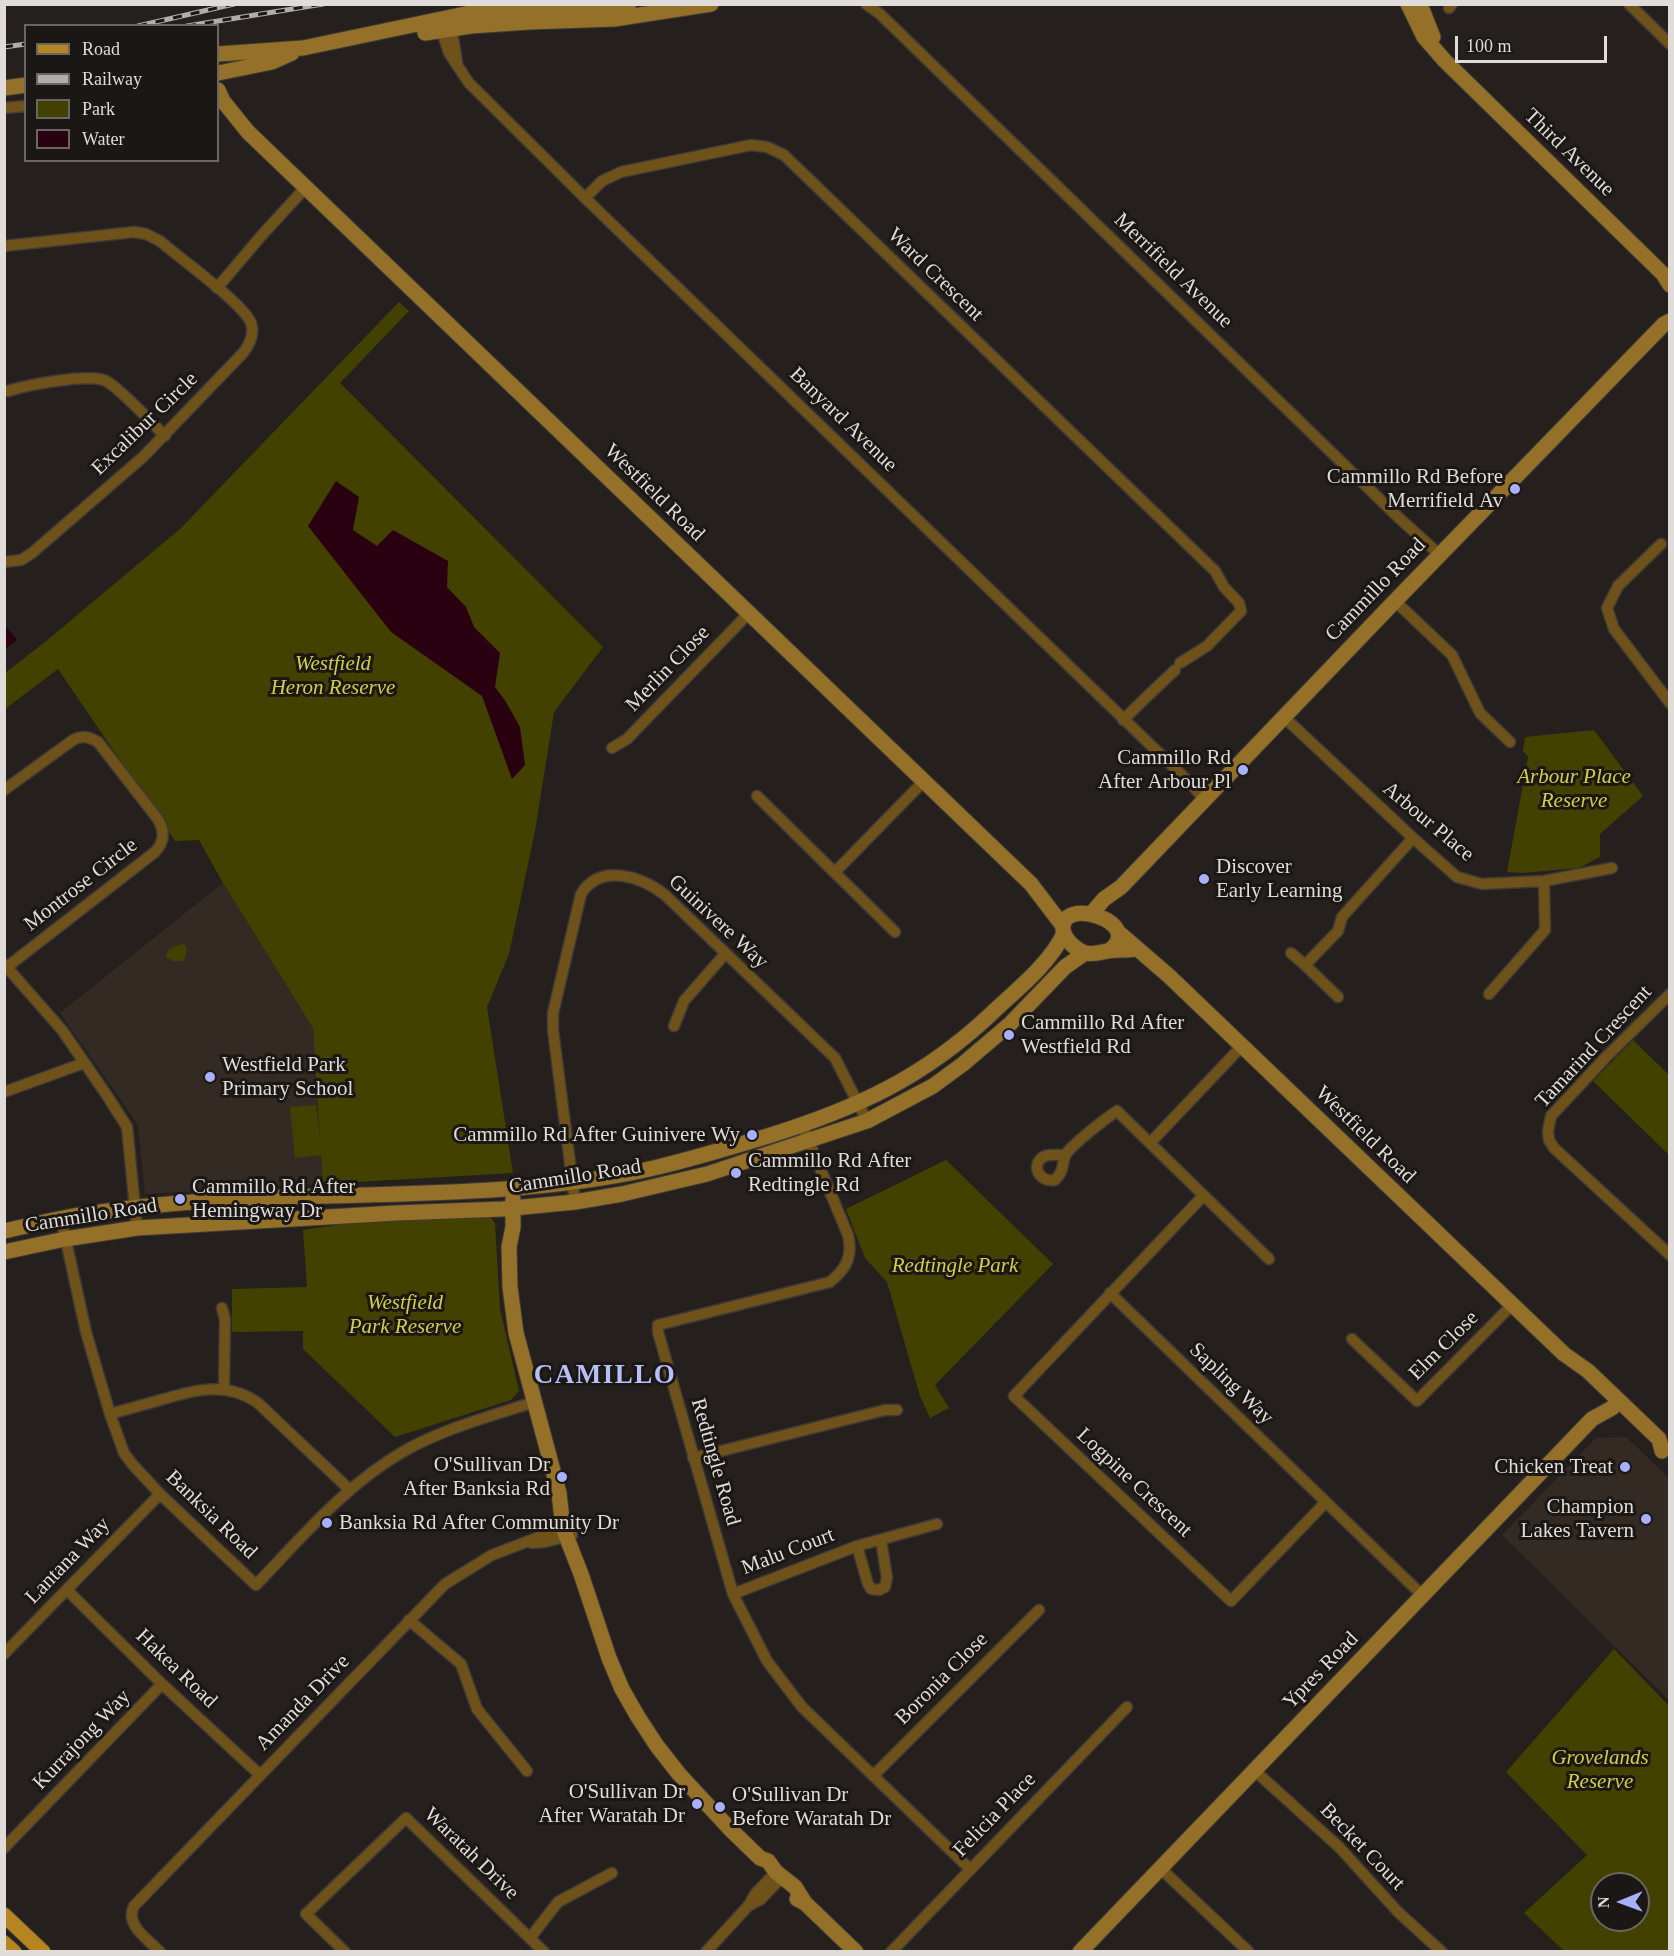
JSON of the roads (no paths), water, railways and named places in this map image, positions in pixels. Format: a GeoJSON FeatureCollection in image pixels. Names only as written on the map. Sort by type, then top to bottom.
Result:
{"type":"FeatureCollection","features":[{"type":"Feature","properties":{"kind":"main road"},"geometry":{"type":"LineString","coordinates":[[445,24],[470,13],[629,4]]}},
{"type":"Feature","properties":{"kind":"main road"},"geometry":{"type":"LineString","coordinates":[[219,54],[303,48],[359,37],[390,36],[445,24],[614,19],[711,4]]}},
{"type":"Feature","properties":{"kind":"main road","name":"Third Avenue"},"geometry":{"type":"LineString","coordinates":[[1408,4],[1424,37],[1445,61],[1667,278]]}},
{"type":"Feature","properties":{"kind":"main road","name":"Third Avenue"},"geometry":{"type":"LineString","coordinates":[[1420,4],[1432,36],[1445,61]]}},
{"type":"Feature","properties":{"kind":"main road"},"geometry":{"type":"LineString","coordinates":[[506,10],[512,18],[547,18],[561,21]]}},
{"type":"Feature","properties":{"kind":"main road"},"geometry":{"type":"LineString","coordinates":[[219,73],[272,62],[303,48]]}},
{"type":"Feature","properties":{"kind":"main road"},"geometry":{"type":"LineString","coordinates":[[4,88],[24,85]]}},
{"type":"Feature","properties":{"kind":"main road","name":"Westfield Road"},"geometry":{"type":"LineString","coordinates":[[219,92],[223,101],[248,132],[1031,884],[1074,915]]}},
{"type":"Feature","properties":{"kind":"main road","name":"Westfield Road"},"geometry":{"type":"LineString","coordinates":[[219,112],[248,132]]}},
{"type":"Feature","properties":{"kind":"main road","name":"Cammillo Road"},"geometry":{"type":"LineString","coordinates":[[1092,913],[1104,899],[1121,887],[1668,319]]}},
{"type":"Feature","properties":{"kind":"main road","name":"Westfield Road"},"geometry":{"type":"LineString","coordinates":[[1031,884],[1063,930]]}},
{"type":"Feature","properties":{"kind":"main road","name":"Cammillo Road"},"geometry":{"type":"LineString","coordinates":[[1113,926],[1121,887]]}},
{"type":"Feature","properties":{"kind":"main road"},"geometry":{"type":"LineString","coordinates":[[1110,950],[1117,942],[1113,926],[1092,913],[1068,918],[1063,930],[1072,945],[1085,953],[1136,949]]}},
{"type":"Feature","properties":{"kind":"main road","name":"Westfield Road"},"geometry":{"type":"LineString","coordinates":[[1113,926],[1136,949],[1170,976],[1564,1354],[1588,1371],[1610,1400],[1659,1439],[1666,1454]]}},
{"type":"Feature","properties":{"kind":"main road","name":"Cammillo Road"},"geometry":{"type":"LineString","coordinates":[[4,1232],[61,1218],[201,1202],[507,1189],[657,1167],[731,1147],[859,1104],[938,1059],[977,1028],[1051,955],[1063,930]]}},
{"type":"Feature","properties":{"kind":"main road","name":"Cammillo Road"},"geometry":{"type":"LineString","coordinates":[[4,1252],[65,1239],[136,1228],[508,1209],[575,1202],[622,1194],[706,1174],[867,1122],[948,1077],[1010,1024],[1065,967],[1085,953]]}},
{"type":"Feature","properties":{"kind":"main road"},"geometry":{"type":"LineString","coordinates":[[507,1189],[508,1209],[513,1227],[509,1247],[513,1316],[559,1493],[567,1505],[568,1531],[581,1554],[582,1574],[609,1658],[622,1689],[657,1746],[678,1774],[730,1829],[760,1858],[768,1861],[776,1877],[795,1887],[805,1903],[856,1952]]}},
{"type":"Feature","properties":{"kind":"main road","name":"Ypres Road"},"geometry":{"type":"LineString","coordinates":[[1080,1952],[1610,1400]]}},
{"type":"Feature","properties":{"kind":"main road"},"geometry":{"type":"LineString","coordinates":[[4,1915],[43,1952]]}},
{"type":"Feature","properties":{"kind":"main road"},"geometry":{"type":"LineString","coordinates":[[4,1943],[14,1952]]}},
{"type":"Feature","properties":{"kind":"street","name":"Merrifield Avenue"},"geometry":{"type":"LineString","coordinates":[[866,4],[877,9],[1440,555]]}},
{"type":"Feature","properties":{"kind":"street"},"geometry":{"type":"LineString","coordinates":[[1629,4],[1670,44]]}},
{"type":"Feature","properties":{"kind":"street","name":"Banyard Avenue"},"geometry":{"type":"LineString","coordinates":[[445,24],[457,66],[469,83],[1204,799]]}},
{"type":"Feature","properties":{"kind":"street"},"geometry":{"type":"LineString","coordinates":[[4,108],[24,106]]}},
{"type":"Feature","properties":{"kind":"street","name":"Ward Crescent"},"geometry":{"type":"LineString","coordinates":[[585,198],[602,181],[621,172],[751,145],[775,150],[784,155],[1215,571],[1224,587],[1239,603],[1241,611],[1207,646],[1177,667],[1123,720]]}},
{"type":"Feature","properties":{"kind":"street"},"geometry":{"type":"LineString","coordinates":[[217,288],[306,187]]}},
{"type":"Feature","properties":{"kind":"street","name":"Excalibur Circle"},"geometry":{"type":"LineString","coordinates":[[4,246],[142,232],[156,238],[245,312],[253,330],[249,344],[243,353],[143,457],[32,553],[21,560],[4,562]]}},
{"type":"Feature","properties":{"kind":"street"},"geometry":{"type":"LineString","coordinates":[[9,391],[45,383],[88,378],[102,380],[115,388],[165,436]]}},
{"type":"Feature","properties":{"kind":"street"},"geometry":{"type":"LineString","coordinates":[[1661,544],[1618,586],[1607,608],[1614,629],[1670,703]]}},
{"type":"Feature","properties":{"kind":"street"},"geometry":{"type":"LineString","coordinates":[[1395,600],[1452,655],[1480,713],[1510,742]]}},
{"type":"Feature","properties":{"kind":"street","name":"Merlin Close"},"geometry":{"type":"LineString","coordinates":[[612,748],[627,739],[749,613]]}},
{"type":"Feature","properties":{"kind":"street","name":"Arbour Place"},"geometry":{"type":"LineString","coordinates":[[1284,717],[1457,877],[1482,884],[1544,881],[1612,868]]}},
{"type":"Feature","properties":{"kind":"street","name":"Montrose Circle"},"geometry":{"type":"LineString","coordinates":[[4,790],[73,740],[78,737],[90,738],[98,742],[157,818],[161,824],[163,836],[155,852],[6,965]]}},
{"type":"Feature","properties":{"kind":"street"},"geometry":{"type":"LineString","coordinates":[[836,872],[924,782]]}},
{"type":"Feature","properties":{"kind":"street"},"geometry":{"type":"LineString","coordinates":[[757,796],[895,933]]}},
{"type":"Feature","properties":{"kind":"street"},"geometry":{"type":"LineString","coordinates":[[1305,965],[1338,931],[1342,917],[1413,838]]}},
{"type":"Feature","properties":{"kind":"street","name":"Guinivere Way"},"geometry":{"type":"LineString","coordinates":[[575,1202],[553,1030],[553,1013],[581,894],[585,887],[597,878],[610,875],[630,878],[649,884],[664,895],[835,1058],[867,1122]]}},
{"type":"Feature","properties":{"kind":"street"},"geometry":{"type":"LineString","coordinates":[[1489,994],[1545,930],[1544,881]]}},
{"type":"Feature","properties":{"kind":"street"},"geometry":{"type":"LineString","coordinates":[[1292,953],[1338,997]]}},
{"type":"Feature","properties":{"kind":"street"},"geometry":{"type":"LineString","coordinates":[[674,1026],[684,1001],[725,954]]}},
{"type":"Feature","properties":{"kind":"street"},"geometry":{"type":"LineString","coordinates":[[6,965],[62,1030],[126,1127],[136,1228]]}},
{"type":"Feature","properties":{"kind":"street","name":"Tamarind Crescent"},"geometry":{"type":"LineString","coordinates":[[1670,994],[1607,1056],[1551,1116],[1548,1131],[1554,1148],[1670,1255]]}},
{"type":"Feature","properties":{"kind":"street"},"geometry":{"type":"LineString","coordinates":[[1150,1143],[1242,1046]]}},
{"type":"Feature","properties":{"kind":"street"},"geometry":{"type":"LineString","coordinates":[[4,1092],[84,1064]]}},
{"type":"Feature","properties":{"kind":"street"},"geometry":{"type":"LineString","coordinates":[[1065,1155],[1117,1111],[1269,1259]]}},
{"type":"Feature","properties":{"kind":"street","name":"Redtingle Road"},"geometry":{"type":"LineString","coordinates":[[802,1125],[848,1235],[850,1253],[843,1272],[830,1282],[658,1325],[658,1332],[733,1594],[767,1661],[802,1707],[970,1869]]}},
{"type":"Feature","properties":{"kind":"street"},"geometry":{"type":"LineString","coordinates":[[1110,1293],[1203,1196]]}},
{"type":"Feature","properties":{"kind":"street","name":"Banksia Road"},"geometry":{"type":"LineString","coordinates":[[61,1218],[86,1332],[124,1453],[160,1494],[256,1585],[350,1490],[404,1451],[432,1437],[534,1402]]}},
{"type":"Feature","properties":{"kind":"street","name":"Logpine Crescent"},"geometry":{"type":"LineString","coordinates":[[1110,1293],[1014,1396],[1231,1601],[1325,1503]]}},
{"type":"Feature","properties":{"kind":"street","name":"Sapling Way"},"geometry":{"type":"LineString","coordinates":[[1110,1293],[1422,1595]]}},
{"type":"Feature","properties":{"kind":"street","name":"Elm Close"},"geometry":{"type":"LineString","coordinates":[[1352,1339],[1417,1401],[1512,1305]]}},
{"type":"Feature","properties":{"kind":"street"},"geometry":{"type":"LineString","coordinates":[[222,1308],[225,1319],[224,1389]]}},
{"type":"Feature","properties":{"kind":"street"},"geometry":{"type":"LineString","coordinates":[[110,1414],[193,1390],[224,1389],[240,1393],[258,1403],[350,1490]]}},
{"type":"Feature","properties":{"kind":"street"},"geometry":{"type":"LineString","coordinates":[[693,1458],[885,1410],[897,1410]]}},
{"type":"Feature","properties":{"kind":"street","name":"Lantana Way"},"geometry":{"type":"LineString","coordinates":[[4,1654],[160,1494]]}},
{"type":"Feature","properties":{"kind":"street","name":"Malu Court"},"geometry":{"type":"LineString","coordinates":[[733,1594],[856,1546],[937,1524]]}},
{"type":"Feature","properties":{"kind":"street","name":"Amanda Drive"},"geometry":{"type":"LineString","coordinates":[[160,1952],[126,1916],[409,1620],[456,1576],[492,1555],[525,1544],[545,1542],[568,1531]]}},
{"type":"Feature","properties":{"kind":"street","name":"Malu Court"},"geometry":{"type":"LineString","coordinates":[[856,1546],[868,1584],[871,1589],[879,1590],[885,1587],[887,1578],[881,1540]]}},
{"type":"Feature","properties":{"kind":"street","name":"Hakea Road"},"geometry":{"type":"LineString","coordinates":[[67,1590],[162,1684],[260,1775]]}},
{"type":"Feature","properties":{"kind":"street","name":"Boronia Close"},"geometry":{"type":"LineString","coordinates":[[873,1776],[1039,1610]]}},
{"type":"Feature","properties":{"kind":"street"},"geometry":{"type":"LineString","coordinates":[[409,1620],[460,1664],[477,1709],[526,1771]]}},
{"type":"Feature","properties":{"kind":"street","name":"Kurrajong Way"},"geometry":{"type":"LineString","coordinates":[[4,1848],[162,1684]]}},
{"type":"Feature","properties":{"kind":"street","name":"Felicia Place"},"geometry":{"type":"LineString","coordinates":[[891,1952],[1127,1707]]}},
{"type":"Feature","properties":{"kind":"street","name":"Becket Court"},"geometry":{"type":"LineString","coordinates":[[1254,1770],[1340,1847],[1398,1912],[1442,1952]]}},
{"type":"Feature","properties":{"kind":"street","name":"Waratah Drive"},"geometry":{"type":"LineString","coordinates":[[345,1952],[306,1914],[406,1818],[544,1952]]}},
{"type":"Feature","properties":{"kind":"street"},"geometry":{"type":"LineString","coordinates":[[1160,1868],[1248,1951]]}},
{"type":"Feature","properties":{"kind":"street"},"geometry":{"type":"LineString","coordinates":[[530,1938],[558,1902],[612,1873]]}},
{"type":"Feature","properties":{"kind":"street"},"geometry":{"type":"LineString","coordinates":[[706,1952],[749,1905],[761,1899],[776,1877]]}},
{"type":"Feature","properties":{"kind":"water"},"geometry":{"type":"Polygon","coordinates":[[[336,481],[359,497],[353,530],[377,546],[393,530],[448,561],[447,587],[466,607],[474,627],[500,653],[495,687],[520,727],[525,765],[512,779],[482,696],[391,632],[308,526],[336,481]]]}},
{"type":"Feature","properties":{"kind":"water"},"geometry":{"type":"Polygon","coordinates":[[[5,625],[17,640],[5,649],[5,625]]]}},
{"type":"Feature","properties":{"kind":"railway"},"geometry":{"type":"LineString","coordinates":[[147,24],[234,4]]}},
{"type":"Feature","properties":{"kind":"railway"},"geometry":{"type":"LineString","coordinates":[[199,24],[323,4]]}},
{"type":"Feature","properties":{"kind":"railway"},"geometry":{"type":"LineString","coordinates":[[4,47],[24,44]]}},
{"type":"Feature","properties":{"kind":"place","name":"Cammillo Rd Before Merrifield Av"},"geometry":{"type":"Point","coordinates":[1515,489]}},
{"type":"Feature","properties":{"kind":"place","name":"Cammillo Rd After Arbour Pl"},"geometry":{"type":"Point","coordinates":[1243,770]}},
{"type":"Feature","properties":{"kind":"place","name":"Discover Early Learning"},"geometry":{"type":"Point","coordinates":[1204,879]}},
{"type":"Feature","properties":{"kind":"place","name":"Cammillo Rd After Westfield Rd"},"geometry":{"type":"Point","coordinates":[1009,1035]}},
{"type":"Feature","properties":{"kind":"place","name":"Westfield Park Primary School"},"geometry":{"type":"Point","coordinates":[210,1077]}},
{"type":"Feature","properties":{"kind":"place","name":"Cammillo Rd After Guinivere Wy"},"geometry":{"type":"Point","coordinates":[752,1135]}},
{"type":"Feature","properties":{"kind":"place","name":"Cammillo Rd After Redtingle Rd"},"geometry":{"type":"Point","coordinates":[736,1173]}},
{"type":"Feature","properties":{"kind":"place","name":"Cammillo Rd After Hemingway Dr"},"geometry":{"type":"Point","coordinates":[180,1199]}},
{"type":"Feature","properties":{"kind":"place","name":"Chicken Treat"},"geometry":{"type":"Point","coordinates":[1625,1467]}},
{"type":"Feature","properties":{"kind":"place","name":"O'Sullivan Dr After Banksia Rd"},"geometry":{"type":"Point","coordinates":[562,1477]}},
{"type":"Feature","properties":{"kind":"place","name":"Champion Lakes Tavern"},"geometry":{"type":"Point","coordinates":[1646,1519]}},
{"type":"Feature","properties":{"kind":"place","name":"Banksia Rd After Community Dr"},"geometry":{"type":"Point","coordinates":[327,1523]}},
{"type":"Feature","properties":{"kind":"place","name":"O'Sullivan Dr After Waratah Dr"},"geometry":{"type":"Point","coordinates":[697,1804]}},
{"type":"Feature","properties":{"kind":"place","name":"O'Sullivan Dr Before Waratah Dr"},"geometry":{"type":"Point","coordinates":[720,1807]}},
{"type":"Feature","properties":{"kind":"district","name":"CAMILLO"},"geometry":{"type":"Point","coordinates":[605,1376]}},
{"type":"Feature","properties":{"kind":"park label","name":"Westfield Heron Reserve"},"geometry":{"type":"Point","coordinates":[333,676]}},
{"type":"Feature","properties":{"kind":"park label","name":"Arbour Place Reserve"},"geometry":{"type":"Point","coordinates":[1574,789]}},
{"type":"Feature","properties":{"kind":"park label","name":"Redtingle Park"},"geometry":{"type":"Point","coordinates":[955,1266]}},
{"type":"Feature","properties":{"kind":"park label","name":"Westfield Park Reserve"},"geometry":{"type":"Point","coordinates":[405,1315]}},
{"type":"Feature","properties":{"kind":"park label","name":"Grovelands Reserve"},"geometry":{"type":"Point","coordinates":[1600,1770]}}]}
